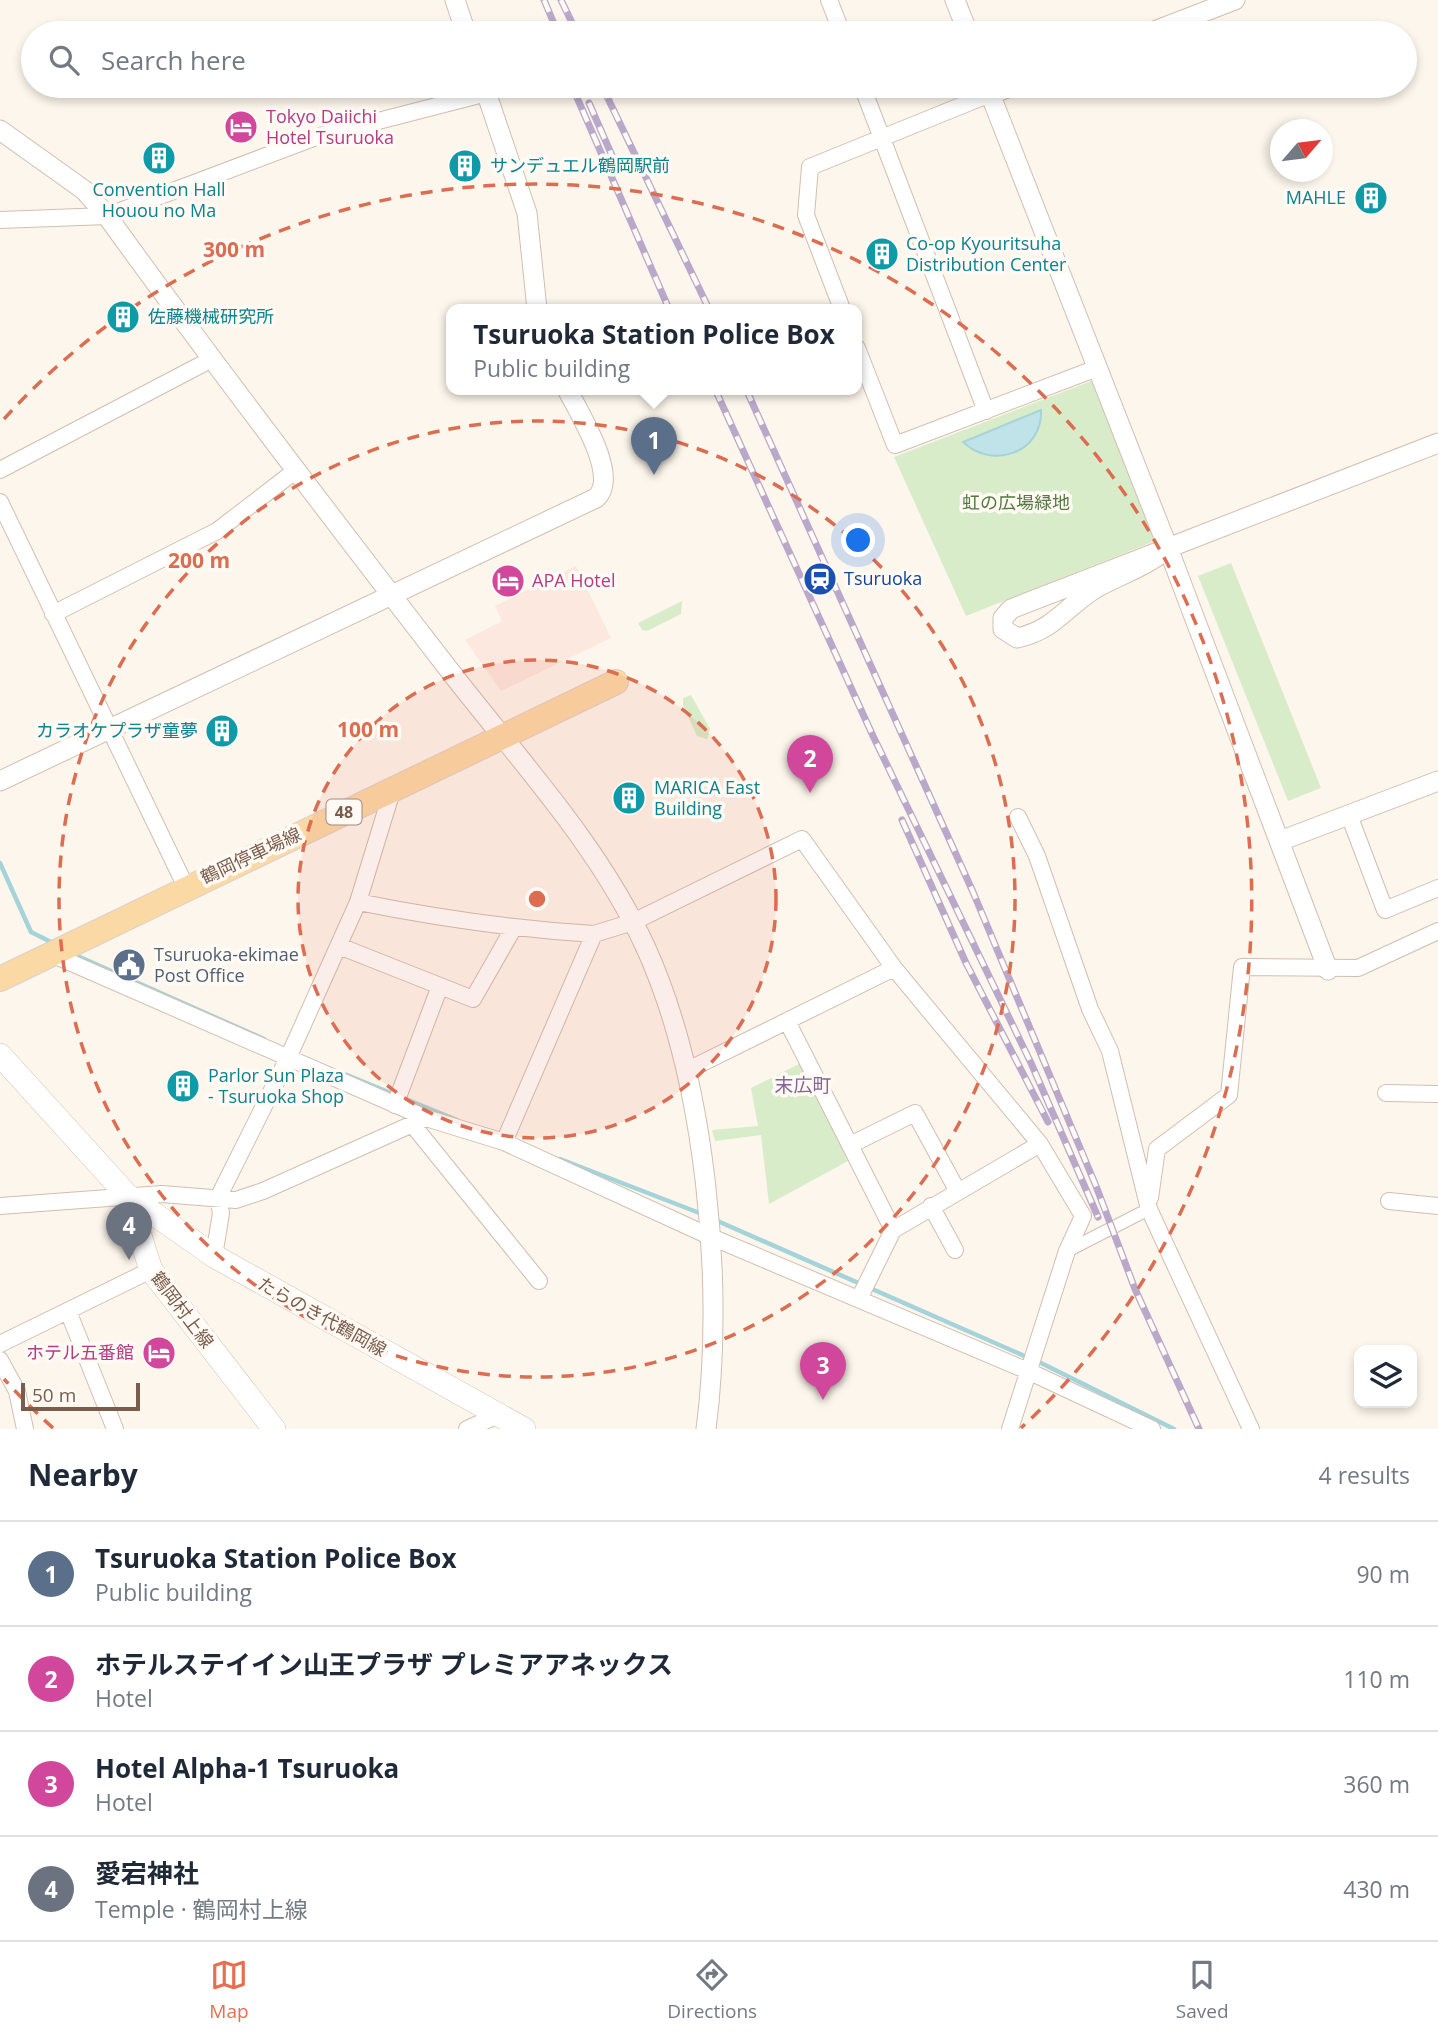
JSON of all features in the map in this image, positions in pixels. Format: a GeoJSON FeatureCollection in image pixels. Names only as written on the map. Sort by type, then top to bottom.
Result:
{"type":"FeatureCollection","features":[{"type":"Feature","properties":{"kind":"main road","name":"鶴岡停車場線"},"geometry":{"type":"LineString","coordinates":[[0,979],[186,887],[617,682]]}},
{"type":"Feature","properties":{"kind":"main road","name":"鶴岡村上線"},"geometry":{"type":"LineString","coordinates":[[0,1055],[127,1195],[150,1270],[274,1429]]}},
{"type":"Feature","properties":{"kind":"main road","name":"たらのき代鶴岡線"},"geometry":{"type":"LineString","coordinates":[[127,1195],[215,1256],[524,1429]]}},
{"type":"Feature","properties":{"kind":"street"},"geometry":{"type":"LineString","coordinates":[[455,0],[462,21]]}},
{"type":"Feature","properties":{"kind":"street"},"geometry":{"type":"LineString","coordinates":[[829,0],[837,21]]}},
{"type":"Feature","properties":{"kind":"street"},"geometry":{"type":"LineString","coordinates":[[955,0],[963,21]]}},
{"type":"Feature","properties":{"kind":"street"},"geometry":{"type":"LineString","coordinates":[[1181,21],[1236,0]]}},
{"type":"Feature","properties":{"kind":"street"},"geometry":{"type":"LineString","coordinates":[[0,220],[107,216],[316,138],[454,98]]}},
{"type":"Feature","properties":{"kind":"street"},"geometry":{"type":"LineString","coordinates":[[488,98],[527,213],[536,304]]}},
{"type":"Feature","properties":{"kind":"street"},"geometry":{"type":"LineString","coordinates":[[867,98],[986,411]]}},
{"type":"Feature","properties":{"kind":"street"},"geometry":{"type":"LineString","coordinates":[[840,304],[806,215],[810,167],[970,98]]}},
{"type":"Feature","properties":{"kind":"street"},"geometry":{"type":"LineString","coordinates":[[992,98],[1168,548],[1328,970]]}},
{"type":"Feature","properties":{"kind":"street"},"geometry":{"type":"LineString","coordinates":[[0,130],[83,190],[107,216],[295,471],[576,832],[633,922],[661,985],[686,1071],[698,1131],[709,1236],[713,1355],[706,1429]]}},
{"type":"Feature","properties":{"kind":"street"},"geometry":{"type":"LineString","coordinates":[[0,470],[212,359]]}},
{"type":"Feature","properties":{"kind":"street"},"geometry":{"type":"LineString","coordinates":[[862,361],[895,445],[1097,369]]}},
{"type":"Feature","properties":{"kind":"street"},"geometry":{"type":"LineString","coordinates":[[0,781],[600,495],[605,476],[602,462],[570,395]]}},
{"type":"Feature","properties":{"kind":"street"},"geometry":{"type":"LineString","coordinates":[[1168,548],[1151,563],[1092,591],[1052,626],[1017,638],[1003,629],[1003,618],[1011,609],[1438,443]]}},
{"type":"Feature","properties":{"kind":"street"},"geometry":{"type":"LineString","coordinates":[[53,614],[217,531],[295,471]]}},
{"type":"Feature","properties":{"kind":"street"},"geometry":{"type":"LineString","coordinates":[[0,502],[186,887]]}},
{"type":"Feature","properties":{"kind":"street"},"geometry":{"type":"LineString","coordinates":[[1280,841],[1438,781]]}},
{"type":"Feature","properties":{"kind":"street"},"geometry":{"type":"LineString","coordinates":[[215,1256],[221,1213],[218,1198],[288,1058],[358,902],[393,788]]}},
{"type":"Feature","properties":{"kind":"street"},"geometry":{"type":"LineString","coordinates":[[1349,815],[1385,910],[1438,888]]}},
{"type":"Feature","properties":{"kind":"street"},"geometry":{"type":"LineString","coordinates":[[1018,817],[1037,856],[1090,1009],[1110,1051],[1149,1209],[1251,1429]]}},
{"type":"Feature","properties":{"kind":"street"},"geometry":{"type":"LineString","coordinates":[[358,902],[442,919],[513,929],[594,934],[633,922],[802,839],[894,968],[1040,1144],[1083,1216],[1067,1251],[1010,1429]]}},
{"type":"Feature","properties":{"kind":"street"},"geometry":{"type":"LineString","coordinates":[[339,946],[472,999],[513,929]]}},
{"type":"Feature","properties":{"kind":"street"},"geometry":{"type":"LineString","coordinates":[[1149,1209],[1157,1149],[1229,1095],[1242,967],[1328,970],[1357,968],[1438,931]]}},
{"type":"Feature","properties":{"kind":"street"},"geometry":{"type":"LineString","coordinates":[[504,1142],[594,934]]}},
{"type":"Feature","properties":{"kind":"street"},"geometry":{"type":"LineString","coordinates":[[51,954],[395,1105],[419,1121],[539,1282]]}},
{"type":"Feature","properties":{"kind":"street"},"geometry":{"type":"LineString","coordinates":[[686,1071],[894,968]]}},
{"type":"Feature","properties":{"kind":"street"},"geometry":{"type":"LineString","coordinates":[[395,1105],[440,986]]}},
{"type":"Feature","properties":{"kind":"street"},"geometry":{"type":"LineString","coordinates":[[788,1021],[893,1230]]}},
{"type":"Feature","properties":{"kind":"street"},"geometry":{"type":"LineString","coordinates":[[1387,1093],[1438,1094]]}},
{"type":"Feature","properties":{"kind":"street"},"geometry":{"type":"LineString","coordinates":[[850,1145],[915,1113],[957,1190]]}},
{"type":"Feature","properties":{"kind":"street"},"geometry":{"type":"LineString","coordinates":[[0,1206],[127,1195],[236,1200],[263,1191],[419,1121],[504,1142],[709,1236],[1028,1371],[1152,1429]]}},
{"type":"Feature","properties":{"kind":"street"},"geometry":{"type":"LineString","coordinates":[[859,1299],[893,1230],[957,1190],[1040,1144]]}},
{"type":"Feature","properties":{"kind":"street"},"geometry":{"type":"LineString","coordinates":[[1389,1201],[1438,1206]]}},
{"type":"Feature","properties":{"kind":"street"},"geometry":{"type":"LineString","coordinates":[[931,1206],[955,1250]]}},
{"type":"Feature","properties":{"kind":"street"},"geometry":{"type":"LineString","coordinates":[[1067,1251],[1149,1209]]}},
{"type":"Feature","properties":{"kind":"street"},"geometry":{"type":"LineString","coordinates":[[0,1343],[150,1270]]}},
{"type":"Feature","properties":{"kind":"street"},"geometry":{"type":"LineString","coordinates":[[68,1311],[115,1429]]}},
{"type":"Feature","properties":{"kind":"street"},"geometry":{"type":"LineString","coordinates":[[0,1360],[17,1391],[24,1429]]}},
{"type":"Feature","properties":{"kind":"street"},"geometry":{"type":"LineString","coordinates":[[467,1429],[498,1415]]}},
{"type":"Feature","properties":{"kind":"shaded area"},"geometry":{"type":"Polygon","coordinates":[[[576,566],[611,638],[501,691],[465,640],[502,621],[495,606],[576,566]]]}},
{"type":"Feature","properties":{"kind":"green space","name":"虹の広場緑地"},"geometry":{"type":"Polygon","coordinates":[[[1094,380],[1155,541],[966,616],[894,457],[1094,380]]]}},
{"type":"Feature","properties":{"kind":"green space"},"geometry":{"type":"Polygon","coordinates":[[[1231,563],[1321,788],[1288,801],[1198,576],[1231,563]]]}},
{"type":"Feature","properties":{"kind":"green space"},"geometry":{"type":"Polygon","coordinates":[[[682,601],[681,614],[647,631],[642,630],[638,623],[682,601]]]}},
{"type":"Feature","properties":{"kind":"green space"},"geometry":{"type":"Polygon","coordinates":[[[691,695],[710,729],[707,739],[697,736],[683,705],[683,698],[691,695]]]}},
{"type":"Feature","properties":{"kind":"green space"},"geometry":{"type":"Polygon","coordinates":[[[801,1063],[848,1161],[769,1204],[761,1135],[715,1141],[712,1130],[758,1126],[751,1088],[801,1063]]]}},
{"type":"Feature","properties":{"kind":"water"},"geometry":{"type":"Polygon","coordinates":[[[1041,410],[1034,437],[1014,453],[988,455],[963,442],[1041,410]]]}},
{"type":"Feature","properties":{"kind":"waterway"},"geometry":{"type":"LineString","coordinates":[[0,863],[31,932],[53,943]]}},
{"type":"Feature","properties":{"kind":"waterway"},"geometry":{"type":"LineString","coordinates":[[73,954],[264,1039]]}},
{"type":"Feature","properties":{"kind":"waterway"},"geometry":{"type":"LineString","coordinates":[[342,1073],[457,1120]]}},
{"type":"Feature","properties":{"kind":"waterway"},"geometry":{"type":"LineString","coordinates":[[560,1159],[702,1214]]}},
{"type":"Feature","properties":{"kind":"waterway"},"geometry":{"type":"LineString","coordinates":[[713,1219],[1029,1358]]}},
{"type":"Feature","properties":{"kind":"waterway"},"geometry":{"type":"LineString","coordinates":[[1037,1361],[1174,1429]]}},
{"type":"Feature","properties":{"kind":"railway"},"geometry":{"type":"LineString","coordinates":[[544,0],[553,21]]}},
{"type":"Feature","properties":{"kind":"railway"},"geometry":{"type":"LineString","coordinates":[[561,0],[571,21]]}},
{"type":"Feature","properties":{"kind":"railway"},"geometry":{"type":"LineString","coordinates":[[577,98],[667,304]]}},
{"type":"Feature","properties":{"kind":"railway"},"geometry":{"type":"LineString","coordinates":[[608,98],[707,304]]}},
{"type":"Feature","properties":{"kind":"railway"},"geometry":{"type":"LineString","coordinates":[[589,103],[617,167]]}},
{"type":"Feature","properties":{"kind":"railway"},"geometry":{"type":"LineString","coordinates":[[718,395],[873,736],[1031,1063],[1098,1217]]}},
{"type":"Feature","properties":{"kind":"railway"},"geometry":{"type":"LineString","coordinates":[[749,395],[973,892],[1096,1186],[1135,1289],[1199,1429]]}},
{"type":"Feature","properties":{"kind":"railway"},"geometry":{"type":"LineString","coordinates":[[902,820],[966,963],[1048,1122]]}},
{"type":"Feature","properties":{"kind":"place","name":"Tokyo Daiichi Hotel Tsuruoka"},"geometry":{"type":"Point","coordinates":[241,127]}},
{"type":"Feature","properties":{"kind":"place","name":"Convention Hall Houou no Ma"},"geometry":{"type":"Point","coordinates":[159,158]}},
{"type":"Feature","properties":{"kind":"place","name":"サンデュエル鶴岡駅前"},"geometry":{"type":"Point","coordinates":[465,166]}},
{"type":"Feature","properties":{"kind":"place","name":"MAHLE"},"geometry":{"type":"Point","coordinates":[1371,198]}},
{"type":"Feature","properties":{"kind":"place","name":"Co-op Kyouritsuha Distribution Center"},"geometry":{"type":"Point","coordinates":[882,254]}},
{"type":"Feature","properties":{"kind":"place","name":"佐藤機械研究所"},"geometry":{"type":"Point","coordinates":[123,317]}},
{"type":"Feature","properties":{"kind":"place","name":"Tsuruoka Station Police Box"},"geometry":{"type":"Point","coordinates":[654,475]}},
{"type":"Feature","properties":{"kind":"place","name":"Tsuruoka"},"geometry":{"type":"Point","coordinates":[820,579]}},
{"type":"Feature","properties":{"kind":"place","name":"APA Hotel"},"geometry":{"type":"Point","coordinates":[508,581]}},
{"type":"Feature","properties":{"kind":"place","name":"カラオケプラザ童夢"},"geometry":{"type":"Point","coordinates":[222,731]}},
{"type":"Feature","properties":{"kind":"place","name":"ホテルステイイン山王プラザ プレミアアネックス"},"geometry":{"type":"Point","coordinates":[810,793]}},
{"type":"Feature","properties":{"kind":"place","name":"MARICA East Building"},"geometry":{"type":"Point","coordinates":[629,798]}},
{"type":"Feature","properties":{"kind":"place","name":"Tsuruoka-ekimae Post Office"},"geometry":{"type":"Point","coordinates":[129,965]}},
{"type":"Feature","properties":{"kind":"place","name":"Parlor Sun Plaza - Tsuruoka Shop"},"geometry":{"type":"Point","coordinates":[183,1086]}},
{"type":"Feature","properties":{"kind":"place","name":"愛宕神社"},"geometry":{"type":"Point","coordinates":[129,1260]}},
{"type":"Feature","properties":{"kind":"place","name":"ホテル五番館"},"geometry":{"type":"Point","coordinates":[159,1353]}},
{"type":"Feature","properties":{"kind":"place","name":"Hotel Alpha-1 Tsuruoka"},"geometry":{"type":"Point","coordinates":[823,1400]}},
{"type":"Feature","properties":{"kind":"district","name":"末広町"},"geometry":{"type":"Point","coordinates":[803,1085]}}]}
